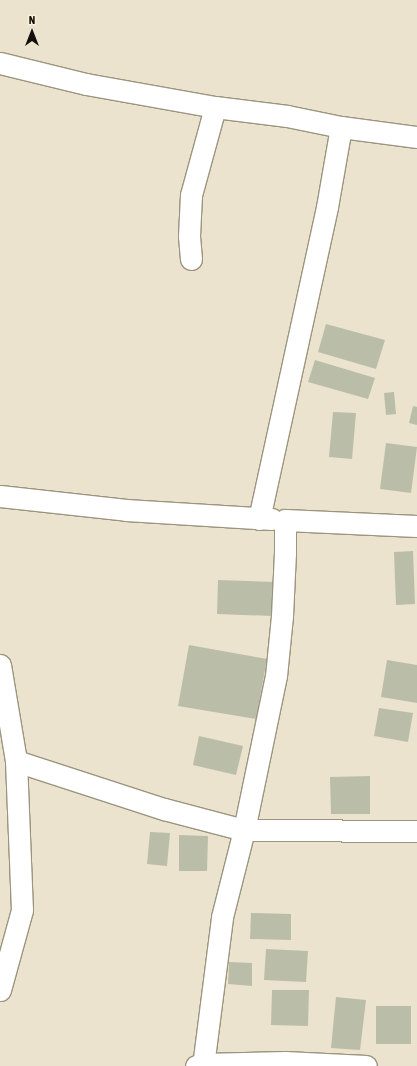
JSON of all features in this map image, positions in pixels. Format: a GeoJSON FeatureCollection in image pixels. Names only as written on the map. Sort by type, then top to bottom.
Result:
{"type":"FeatureCollection","features":[{"type":"Feature","properties":{"kind":"street"},"geometry":{"type":"LineString","coordinates":[[0,63],[86,84],[215,107],[287,116],[341,127],[417,137]]}},
{"type":"Feature","properties":{"kind":"street"},"geometry":{"type":"LineString","coordinates":[[191,259],[189,236],[191,194],[215,107]]}},
{"type":"Feature","properties":{"kind":"street"},"geometry":{"type":"LineString","coordinates":[[259,519],[327,207],[341,127]]}},
{"type":"Feature","properties":{"kind":"street"},"geometry":{"type":"LineString","coordinates":[[0,496],[126,510],[259,519],[417,526]]}},
{"type":"Feature","properties":{"kind":"street"},"geometry":{"type":"LineString","coordinates":[[285,520],[286,553],[276,676],[244,830],[222,917],[200,1065],[285,1062],[366,1066]]}},
{"type":"Feature","properties":{"kind":"street"},"geometry":{"type":"LineString","coordinates":[[0,665],[16,761],[22,910],[0,990]]}},
{"type":"Feature","properties":{"kind":"street"},"geometry":{"type":"LineString","coordinates":[[16,761],[164,809],[244,830],[417,831]]}},
{"type":"Feature","properties":{"kind":"building"},"geometry":{"type":"Polygon","coordinates":[[[326,324],[385,340],[376,369],[318,352],[326,324]]]}},
{"type":"Feature","properties":{"kind":"building"},"geometry":{"type":"Polygon","coordinates":[[[315,360],[375,378],[368,399],[308,382],[315,360]]]}},
{"type":"Feature","properties":{"kind":"building"},"geometry":{"type":"Polygon","coordinates":[[[394,392],[396,414],[386,415],[384,393],[394,392]]]}},
{"type":"Feature","properties":{"kind":"building"},"geometry":{"type":"Polygon","coordinates":[[[413,406],[417,407],[417,425],[409,423],[413,406]]]}},
{"type":"Feature","properties":{"kind":"building"},"geometry":{"type":"Polygon","coordinates":[[[333,412],[356,413],[352,459],[329,457],[333,412]]]}},
{"type":"Feature","properties":{"kind":"building"},"geometry":{"type":"Polygon","coordinates":[[[386,443],[417,447],[411,493],[380,489],[386,443]]]}},
{"type":"Feature","properties":{"kind":"building"},"geometry":{"type":"Polygon","coordinates":[[[413,551],[415,604],[396,605],[394,552],[413,551]]]}},
{"type":"Feature","properties":{"kind":"building"},"geometry":{"type":"Polygon","coordinates":[[[218,580],[275,582],[273,616],[217,614],[218,580]]]}},
{"type":"Feature","properties":{"kind":"building"},"geometry":{"type":"Polygon","coordinates":[[[189,645],[267,659],[256,719],[178,706],[189,645]]]}},
{"type":"Feature","properties":{"kind":"building"},"geometry":{"type":"Polygon","coordinates":[[[387,660],[417,665],[417,703],[381,697],[387,660]]]}},
{"type":"Feature","properties":{"kind":"building"},"geometry":{"type":"Polygon","coordinates":[[[379,708],[413,713],[408,742],[374,736],[379,708]]]}},
{"type":"Feature","properties":{"kind":"building"},"geometry":{"type":"Polygon","coordinates":[[[199,736],[243,746],[236,775],[193,765],[199,736]]]}},
{"type":"Feature","properties":{"kind":"building"},"geometry":{"type":"Polygon","coordinates":[[[370,776],[370,814],[331,814],[330,777],[370,776]]]}},
{"type":"Feature","properties":{"kind":"building"},"geometry":{"type":"Polygon","coordinates":[[[150,832],[170,833],[167,866],[147,864],[150,832]]]}},
{"type":"Feature","properties":{"kind":"building"},"geometry":{"type":"Polygon","coordinates":[[[179,835],[208,836],[207,871],[179,871],[179,835]]]}},
{"type":"Feature","properties":{"kind":"building"},"geometry":{"type":"Polygon","coordinates":[[[251,913],[291,914],[291,940],[250,939],[251,913]]]}},
{"type":"Feature","properties":{"kind":"building"},"geometry":{"type":"Polygon","coordinates":[[[266,949],[308,951],[306,982],[264,980],[266,949]]]}},
{"type":"Feature","properties":{"kind":"building"},"geometry":{"type":"Polygon","coordinates":[[[229,962],[252,963],[252,986],[228,984],[229,962]]]}},
{"type":"Feature","properties":{"kind":"building"},"geometry":{"type":"Polygon","coordinates":[[[272,990],[309,990],[308,1026],[271,1025],[272,990]]]}},
{"type":"Feature","properties":{"kind":"building"},"geometry":{"type":"Polygon","coordinates":[[[336,997],[366,1000],[360,1050],[331,1048],[336,997]]]}},
{"type":"Feature","properties":{"kind":"building"},"geometry":{"type":"Polygon","coordinates":[[[376,1006],[411,1006],[411,1044],[376,1044],[376,1006]]]}}]}
